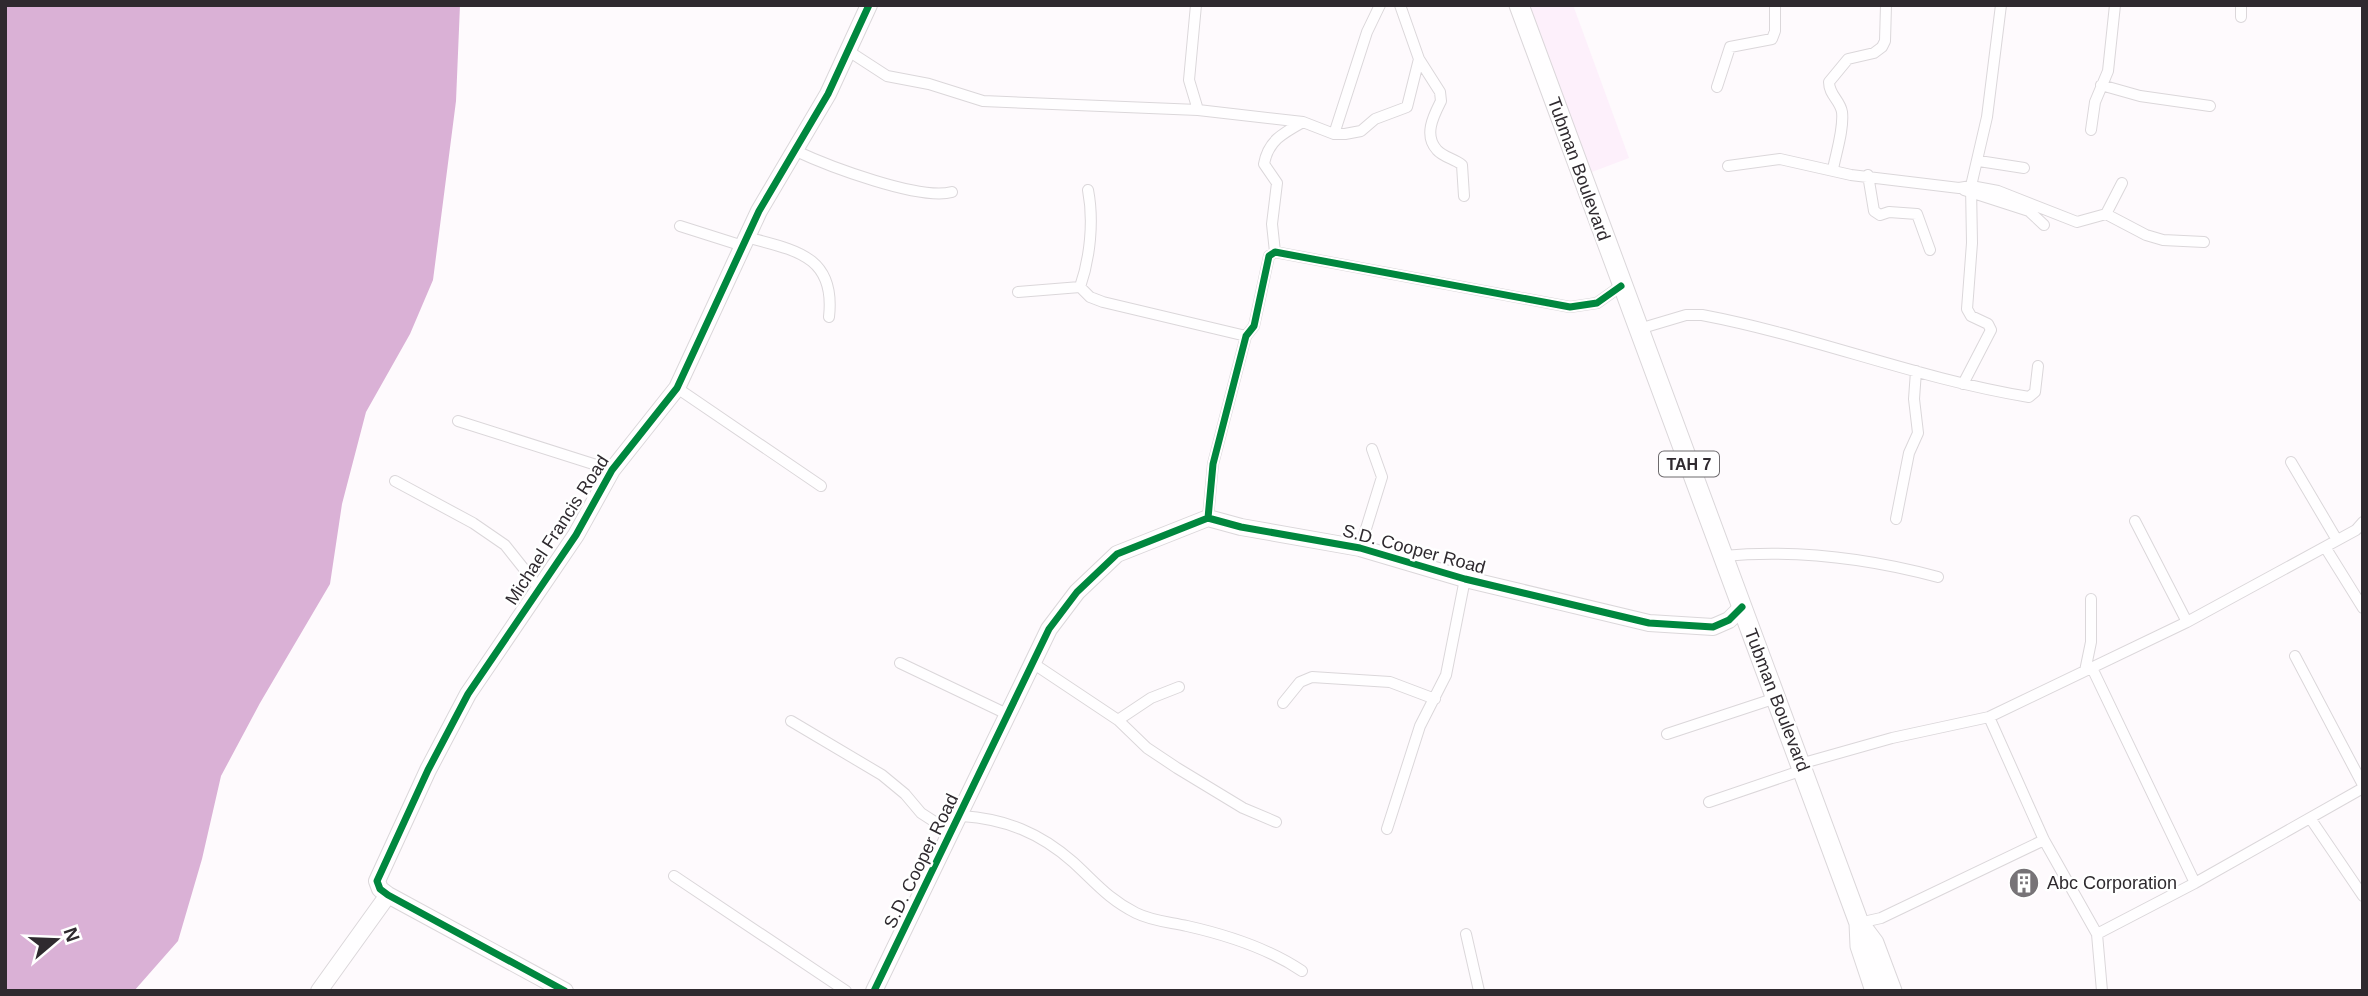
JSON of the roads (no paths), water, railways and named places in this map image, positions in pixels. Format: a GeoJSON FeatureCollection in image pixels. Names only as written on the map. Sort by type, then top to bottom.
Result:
{"type":"FeatureCollection","features":[{"type":"Feature","properties":{"kind":"highway","name":"Tubman Boulevard"},"geometry":{"type":"LineString","coordinates":[[1519,5],[1859,923],[1874,943],[1892,991]]}},
{"type":"Feature","properties":{"kind":"highway","name":"Tubman Boulevard"},"geometry":{"type":"LineString","coordinates":[[1859,923],[1860,946],[1875,991]]}},
{"type":"Feature","properties":{"kind":"street","name":"Michael Francis Road"},"geometry":{"type":"LineString","coordinates":[[388,895],[380,889],[377,881],[428,770],[468,694],[540,589],[612,470],[677,388],[744,242],[850,52],[869,5]]}},
{"type":"Feature","properties":{"kind":"street"},"geometry":{"type":"LineString","coordinates":[[1196,5],[1189,80],[1198,110]]}},
{"type":"Feature","properties":{"kind":"street"},"geometry":{"type":"LineString","coordinates":[[1334,134],[1349,94],[1363,42],[1380,5]]}},
{"type":"Feature","properties":{"kind":"street"},"geometry":{"type":"LineString","coordinates":[[1400,5],[1419,59],[1440,92],[1441,101],[1431,117],[1432,139],[1438,152],[1462,165],[1464,197]]}},
{"type":"Feature","properties":{"kind":"street"},"geometry":{"type":"LineString","coordinates":[[1717,87],[1730,47],[1772,39],[1775,31],[1775,5]]}},
{"type":"Feature","properties":{"kind":"street"},"geometry":{"type":"LineString","coordinates":[[1833,169],[1842,116],[1839,106],[1831,96],[1829,82],[1848,59],[1874,53],[1882,47],[1885,41],[1886,5]]}},
{"type":"Feature","properties":{"kind":"street"},"geometry":{"type":"LineString","coordinates":[[1963,384],[1991,330],[1988,324],[1971,316],[1966,309],[1972,243],[1971,189],[1979,161],[1992,87],[2001,5]]}},
{"type":"Feature","properties":{"kind":"street"},"geometry":{"type":"LineString","coordinates":[[2091,130],[2095,102],[2108,71],[2115,5]]}},
{"type":"Feature","properties":{"kind":"street"},"geometry":{"type":"LineString","coordinates":[[850,52],[887,76],[929,84],[982,101],[1198,110],[1303,122],[1334,134],[1361,131],[1375,119],[1407,107],[1419,59]]}},
{"type":"Feature","properties":{"kind":"street"},"geometry":{"type":"LineString","coordinates":[[2101,85],[2140,96],[2210,106]]}},
{"type":"Feature","properties":{"kind":"street"},"geometry":{"type":"LineString","coordinates":[[1275,252],[1272,224],[1277,183],[1264,164],[1266,150],[1280,135],[1303,122]]}},
{"type":"Feature","properties":{"kind":"street"},"geometry":{"type":"LineString","coordinates":[[796,151],[840,168],[932,196],[952,192]]}},
{"type":"Feature","properties":{"kind":"street"},"geometry":{"type":"LineString","coordinates":[[1728,166],[1780,159],[1833,169],[1851,176],[1997,191],[2077,222],[2106,214],[2154,238],[2204,242]]}},
{"type":"Feature","properties":{"kind":"street"},"geometry":{"type":"LineString","coordinates":[[1979,161],[2024,168]]}},
{"type":"Feature","properties":{"kind":"street"},"geometry":{"type":"LineString","coordinates":[[1868,176],[1874,211],[1880,215],[1898,212],[1917,214],[1930,250]]}},
{"type":"Feature","properties":{"kind":"street"},"geometry":{"type":"LineString","coordinates":[[2106,214],[2122,183]]}},
{"type":"Feature","properties":{"kind":"street"},"geometry":{"type":"LineString","coordinates":[[1971,189],[2029,211],[2043,225]]}},
{"type":"Feature","properties":{"kind":"street"},"geometry":{"type":"LineString","coordinates":[[1080,287],[1089,245],[1091,208],[1088,190]]}},
{"type":"Feature","properties":{"kind":"street"},"geometry":{"type":"LineString","coordinates":[[680,226],[803,253],[825,276],[832,293],[829,317]]}},
{"type":"Feature","properties":{"kind":"street"},"geometry":{"type":"LineString","coordinates":[[1208,517],[1213,464],[1246,336],[1254,326],[1269,256],[1275,252],[1570,307],[1597,303],[1621,286]]}},
{"type":"Feature","properties":{"kind":"street"},"geometry":{"type":"LineString","coordinates":[[1018,292],[1080,287],[1090,297],[1103,302],[1246,336]]}},
{"type":"Feature","properties":{"kind":"street"},"geometry":{"type":"LineString","coordinates":[[1639,330],[1686,315],[1703,315],[1815,341],[1963,384],[2029,397],[2035,392],[2038,366]]}},
{"type":"Feature","properties":{"kind":"street"},"geometry":{"type":"LineString","coordinates":[[1896,519],[1909,453],[1918,433],[1914,399],[1916,371]]}},
{"type":"Feature","properties":{"kind":"street"},"geometry":{"type":"LineString","coordinates":[[677,388],[821,486]]}},
{"type":"Feature","properties":{"kind":"street"},"geometry":{"type":"LineString","coordinates":[[458,421],[612,470]]}},
{"type":"Feature","properties":{"kind":"street"},"geometry":{"type":"LineString","coordinates":[[1360,548],[1382,477],[1372,449]]}},
{"type":"Feature","properties":{"kind":"street"},"geometry":{"type":"LineString","coordinates":[[2291,463],[2337,540]]}},
{"type":"Feature","properties":{"kind":"street"},"geometry":{"type":"LineString","coordinates":[[395,481],[473,523],[505,545],[540,589]]}},
{"type":"Feature","properties":{"kind":"street","name":"S.D. Cooper Road"},"geometry":{"type":"LineString","coordinates":[[874,991],[962,816],[1031,662],[1049,629],[1077,592],[1117,554],[1208,517],[1241,527],[1360,548],[1465,579],[1649,623],[1713,627],[1729,620],[1742,607]]}},
{"type":"Feature","properties":{"kind":"street"},"geometry":{"type":"LineString","coordinates":[[2135,521],[2187,622]]}},
{"type":"Feature","properties":{"kind":"street"},"geometry":{"type":"LineString","coordinates":[[1709,802],[1802,767],[1892,738],[1989,718],[2187,622],[2356,530],[2363,522]]}},
{"type":"Feature","properties":{"kind":"street"},"geometry":{"type":"LineString","coordinates":[[2325,547],[2363,608]]}},
{"type":"Feature","properties":{"kind":"street"},"geometry":{"type":"LineString","coordinates":[[1723,556],[1767,552],[1815,554],[1901,567],[1938,577]]}},
{"type":"Feature","properties":{"kind":"street"},"geometry":{"type":"LineString","coordinates":[[1387,829],[1420,726],[1447,675],[1465,579]]}},
{"type":"Feature","properties":{"kind":"street"},"geometry":{"type":"LineString","coordinates":[[2091,598],[2088,669],[2195,883]]}},
{"type":"Feature","properties":{"kind":"street"},"geometry":{"type":"LineString","coordinates":[[2097,934],[2195,883],[2363,786],[2295,656]]}},
{"type":"Feature","properties":{"kind":"street"},"geometry":{"type":"LineString","coordinates":[[1031,662],[1118,720],[1147,748],[1177,768],[1243,808],[1276,822]]}},
{"type":"Feature","properties":{"kind":"street"},"geometry":{"type":"LineString","coordinates":[[900,663],[1007,714]]}},
{"type":"Feature","properties":{"kind":"street"},"geometry":{"type":"LineString","coordinates":[[1283,703],[1300,682],[1312,677],[1390,682],[1434,699]]}},
{"type":"Feature","properties":{"kind":"street"},"geometry":{"type":"LineString","coordinates":[[1118,720],[1151,698],[1179,687]]}},
{"type":"Feature","properties":{"kind":"street"},"geometry":{"type":"LineString","coordinates":[[1667,734],[1776,698]]}},
{"type":"Feature","properties":{"kind":"street"},"geometry":{"type":"LineString","coordinates":[[1989,718],[2044,840],[2097,934],[2102,991]]}},
{"type":"Feature","properties":{"kind":"street"},"geometry":{"type":"LineString","coordinates":[[790,721],[883,775],[905,794],[921,813],[952,834]]}},
{"type":"Feature","properties":{"kind":"street"},"geometry":{"type":"LineString","coordinates":[[962,816],[996,818],[1014,825],[1062,853],[1098,890],[1135,913],[1152,920],[1222,935],[1282,957],[1302,971]]}},
{"type":"Feature","properties":{"kind":"street"},"geometry":{"type":"LineString","coordinates":[[2311,818],[2363,896]]}},
{"type":"Feature","properties":{"kind":"street"},"geometry":{"type":"LineString","coordinates":[[1859,923],[1881,918],[2044,840]]}},
{"type":"Feature","properties":{"kind":"street"},"geometry":{"type":"LineString","coordinates":[[674,876],[845,991]]}},
{"type":"Feature","properties":{"kind":"street"},"geometry":{"type":"LineString","coordinates":[[319,991],[388,895],[565,991]]}},
{"type":"Feature","properties":{"kind":"street"},"geometry":{"type":"LineString","coordinates":[[1466,934],[1479,991]]}},
{"type":"Feature","properties":{"kind":"place","name":"Abc Corporation"},"geometry":{"type":"Point","coordinates":[2024,883]}}]}
